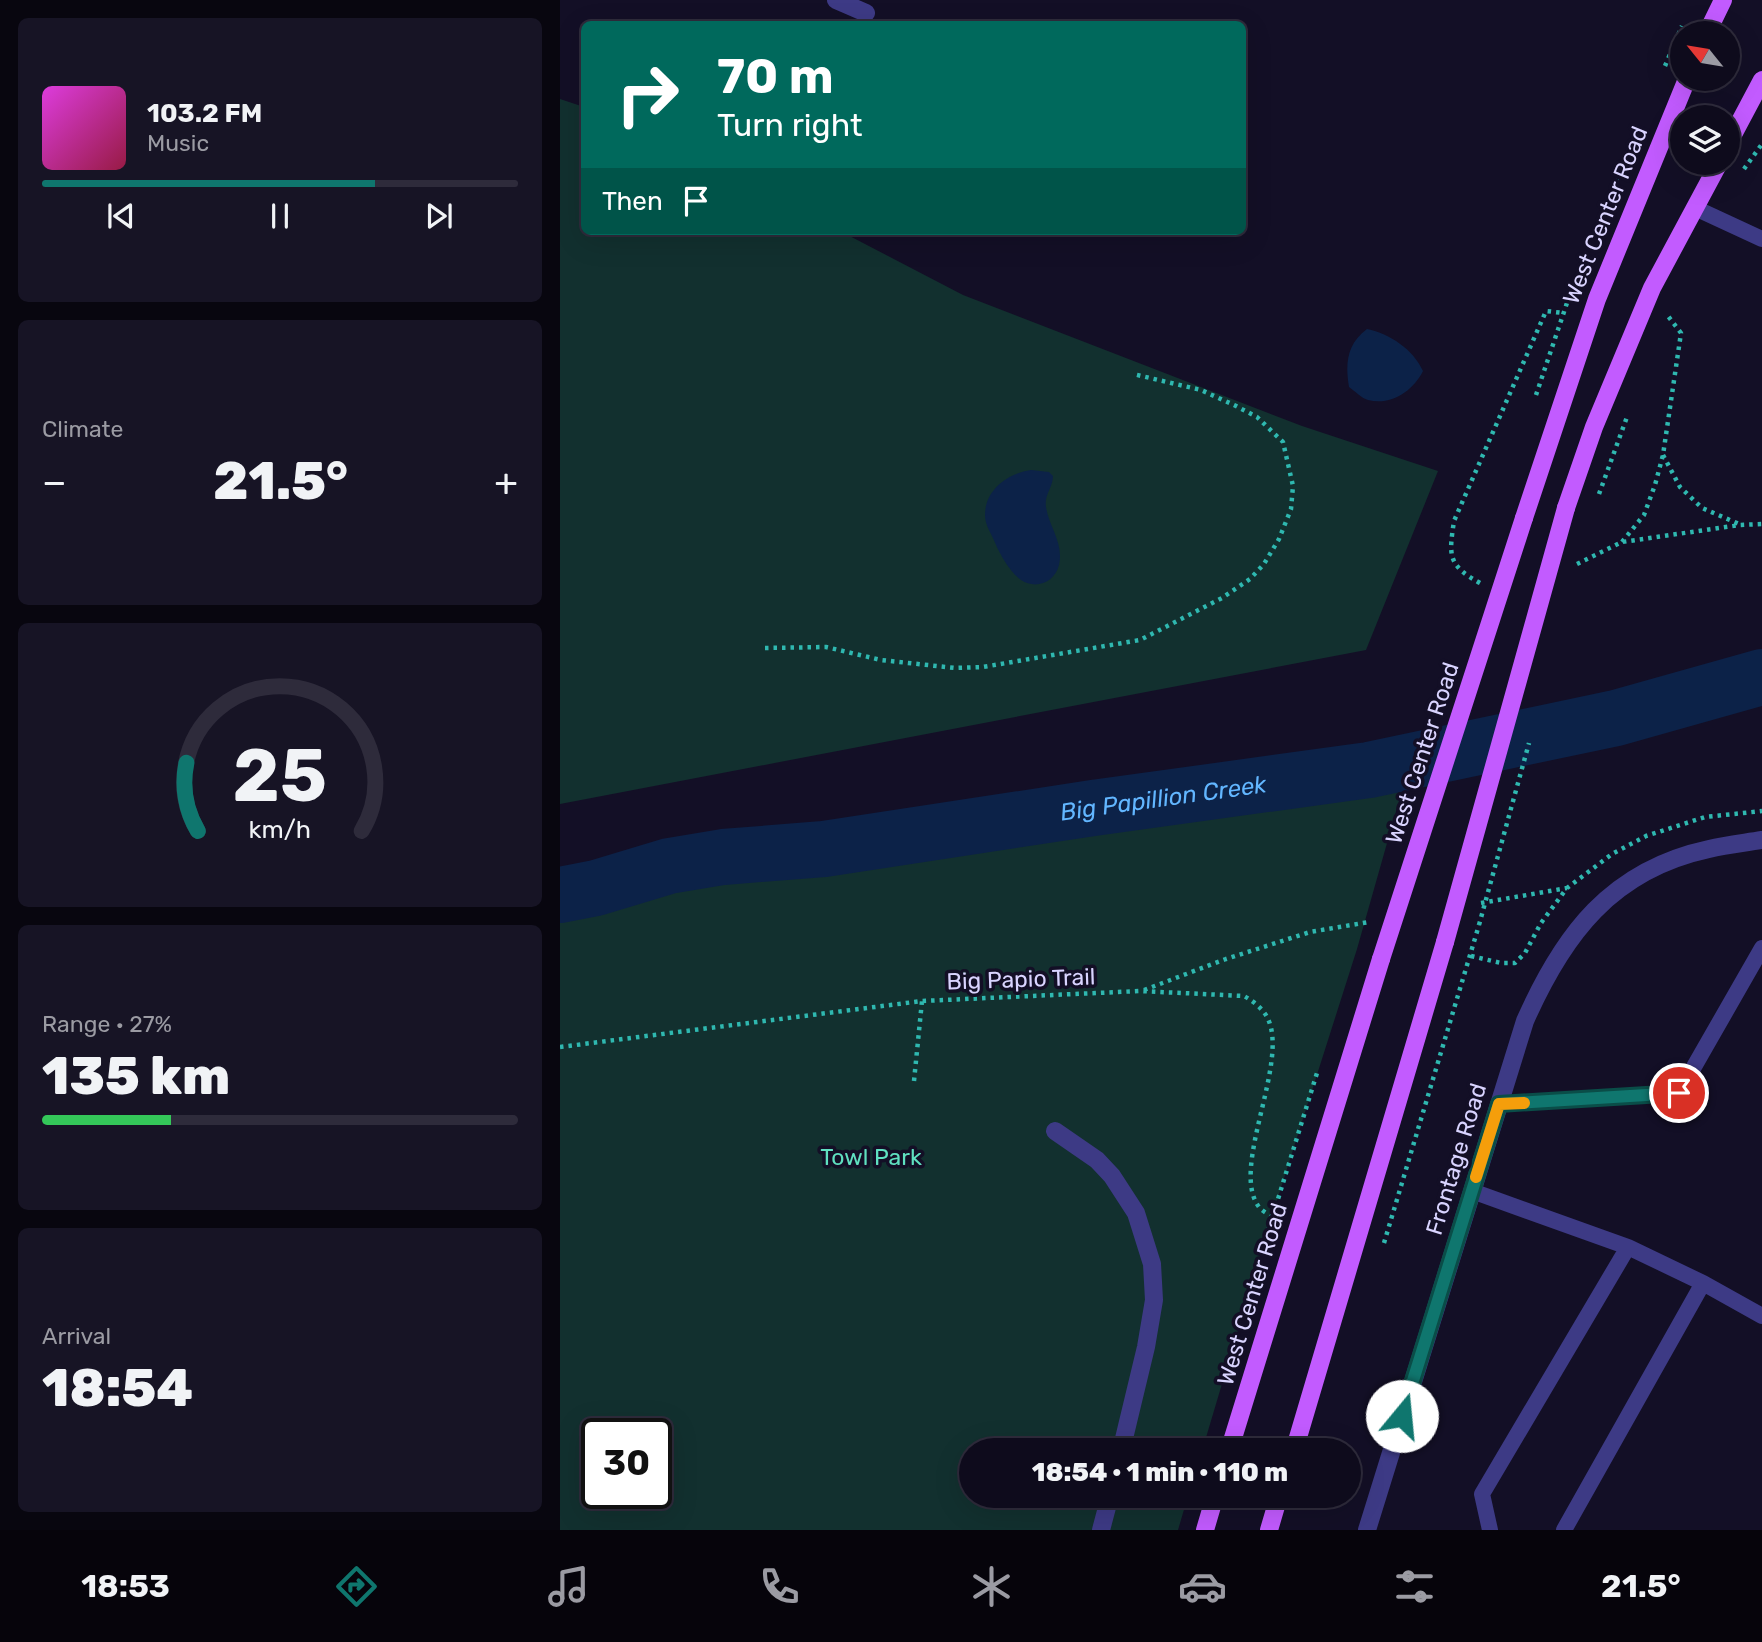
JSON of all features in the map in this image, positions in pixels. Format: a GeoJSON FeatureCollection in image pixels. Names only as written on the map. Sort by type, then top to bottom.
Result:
{"type":"FeatureCollection","features":[{"type":"Feature","properties":{"kind":"main road"},"geometry":{"type":"LineString","coordinates":[[1713,21],[1723,0]]}},
{"type":"Feature","properties":{"kind":"main road"},"geometry":{"type":"LineString","coordinates":[[1740,121],[1762,80]]}},
{"type":"Feature","properties":{"kind":"main road","name":"West Center Road"},"geometry":{"type":"LineString","coordinates":[[1233,1438],[1381,958],[1597,299],[1682,91]]}},
{"type":"Feature","properties":{"kind":"main road"},"geometry":{"type":"LineString","coordinates":[[1298,1438],[1445,942],[1566,508],[1594,427],[1651,288],[1712,175]]}},
{"type":"Feature","properties":{"kind":"main road"},"geometry":{"type":"LineString","coordinates":[[1205,1530],[1211,1508]]}},
{"type":"Feature","properties":{"kind":"main road"},"geometry":{"type":"LineString","coordinates":[[1269,1530],[1275,1508]]}},
{"type":"Feature","properties":{"kind":"street"},"geometry":{"type":"LineString","coordinates":[[836,0],[866,13]]}},
{"type":"Feature","properties":{"kind":"street","name":"Frontage Road"},"geometry":{"type":"LineString","coordinates":[[1367,1530],[1525,1021],[1556,958],[1589,915],[1614,891],[1676,859],[1707,849],[1762,840]]}},
{"type":"Feature","properties":{"kind":"street"},"geometry":{"type":"LineString","coordinates":[[1055,1131],[1097,1160],[1118,1185],[1136,1213],[1152,1264],[1153,1312],[1124,1438]]}},
{"type":"Feature","properties":{"kind":"street"},"geometry":{"type":"LineString","coordinates":[[1101,1530],[1107,1508]]}},
{"type":"Feature","properties":{"kind":"lane"},"geometry":{"type":"LineString","coordinates":[[1695,208],[1762,239]]}},
{"type":"Feature","properties":{"kind":"lane"},"geometry":{"type":"LineString","coordinates":[[1499,1104],[1679,1093],[1762,948]]}},
{"type":"Feature","properties":{"kind":"lane"},"geometry":{"type":"LineString","coordinates":[[1472,1191],[1628,1247],[1703,1283],[1762,1316]]}},
{"type":"Feature","properties":{"kind":"lane"},"geometry":{"type":"LineString","coordinates":[[1490,1530],[1482,1494],[1628,1247]]}},
{"type":"Feature","properties":{"kind":"lane"},"geometry":{"type":"LineString","coordinates":[[1564,1530],[1703,1283]]}},
{"type":"Feature","properties":{"kind":"path"},"geometry":{"type":"LineString","coordinates":[[1622,542],[1644,515],[1663,455],[1681,334],[1668,316],[1664,324]]}},
{"type":"Feature","properties":{"kind":"path"},"geometry":{"type":"LineString","coordinates":[[765,648],[826,647],[881,660],[955,668],[983,667],[1140,640],[1222,598],[1250,579],[1264,565],[1279,539],[1291,509],[1293,486],[1283,442],[1257,417],[1234,405],[1200,390],[1133,374]]}},
{"type":"Feature","properties":{"kind":"path"},"geometry":{"type":"LineString","coordinates":[[1597,501],[1629,412]]}},
{"type":"Feature","properties":{"kind":"path"},"geometry":{"type":"LineString","coordinates":[[1663,455],[1680,488],[1702,509],[1740,525],[1762,524]]}},
{"type":"Feature","properties":{"kind":"path"},"geometry":{"type":"LineString","coordinates":[[1471,956],[1501,963],[1515,962],[1525,953],[1541,923],[1567,887],[1476,904]]}},
{"type":"Feature","properties":{"kind":"path"},"geometry":{"type":"LineString","coordinates":[[1140,992],[1226,959],[1310,932],[1370,922]]}},
{"type":"Feature","properties":{"kind":"path"},"geometry":{"type":"LineString","coordinates":[[1384,1245],[1479,925]]}},
{"type":"Feature","properties":{"kind":"path","name":"Big Papio Trail"},"geometry":{"type":"LineString","coordinates":[[560,1046],[922,1001],[1140,992],[1244,996],[1256,1003],[1268,1018],[1273,1038],[1251,1165],[1251,1191],[1260,1209],[1272,1216]]}},
{"type":"Feature","properties":{"kind":"path"},"geometry":{"type":"LineString","coordinates":[[914,1081],[922,1001]]}},
{"type":"Feature","properties":{"kind":"green space"},"geometry":{"type":"Polygon","coordinates":[[[560,99],[581,106],[581,235],[848,235],[963,295],[1302,426],[1438,471],[1366,650],[560,804],[560,99]]]}},
{"type":"Feature","properties":{"kind":"green space","name":"Towl Park"},"geometry":{"type":"Polygon","coordinates":[[[1410,762],[1357,949],[1272,1216],[1206,1438],[959,1438],[959,1508],[1184,1508],[1178,1530],[560,1530],[560,895],[596,888],[669,866],[723,857],[824,849],[1410,762]]]}},
{"type":"Feature","properties":{"kind":"water"},"geometry":{"type":"Polygon","coordinates":[[[1367,329],[1384,335],[1407,349],[1423,371],[1407,391],[1393,399],[1368,400],[1349,387],[1347,370],[1351,348],[1367,329]]]}},
{"type":"Feature","properties":{"kind":"water"},"geometry":{"type":"Polygon","coordinates":[[[1031,470],[1049,472],[1053,476],[1046,507],[1060,549],[1057,571],[1049,580],[1039,584],[1027,583],[1017,577],[1000,554],[985,515],[989,497],[1000,484],[1031,470]]]}},
{"type":"Feature","properties":{"kind":"waterway","name":"Big Papillion Creek"},"geometry":{"type":"LineString","coordinates":[[560,895],[596,888],[669,866],[723,857],[824,849],[1369,770],[1616,718],[1762,677]]}},
{"type":"Feature","properties":{"kind":"slow traffic"},"geometry":{"type":"LineString","coordinates":[[1476,1177],[1499,1104],[1524,1103]]}},
{"type":"Feature","properties":{"kind":"route"},"geometry":{"type":"LineString","coordinates":[[1402,1416],[1499,1104],[1679,1093]]}}]}
